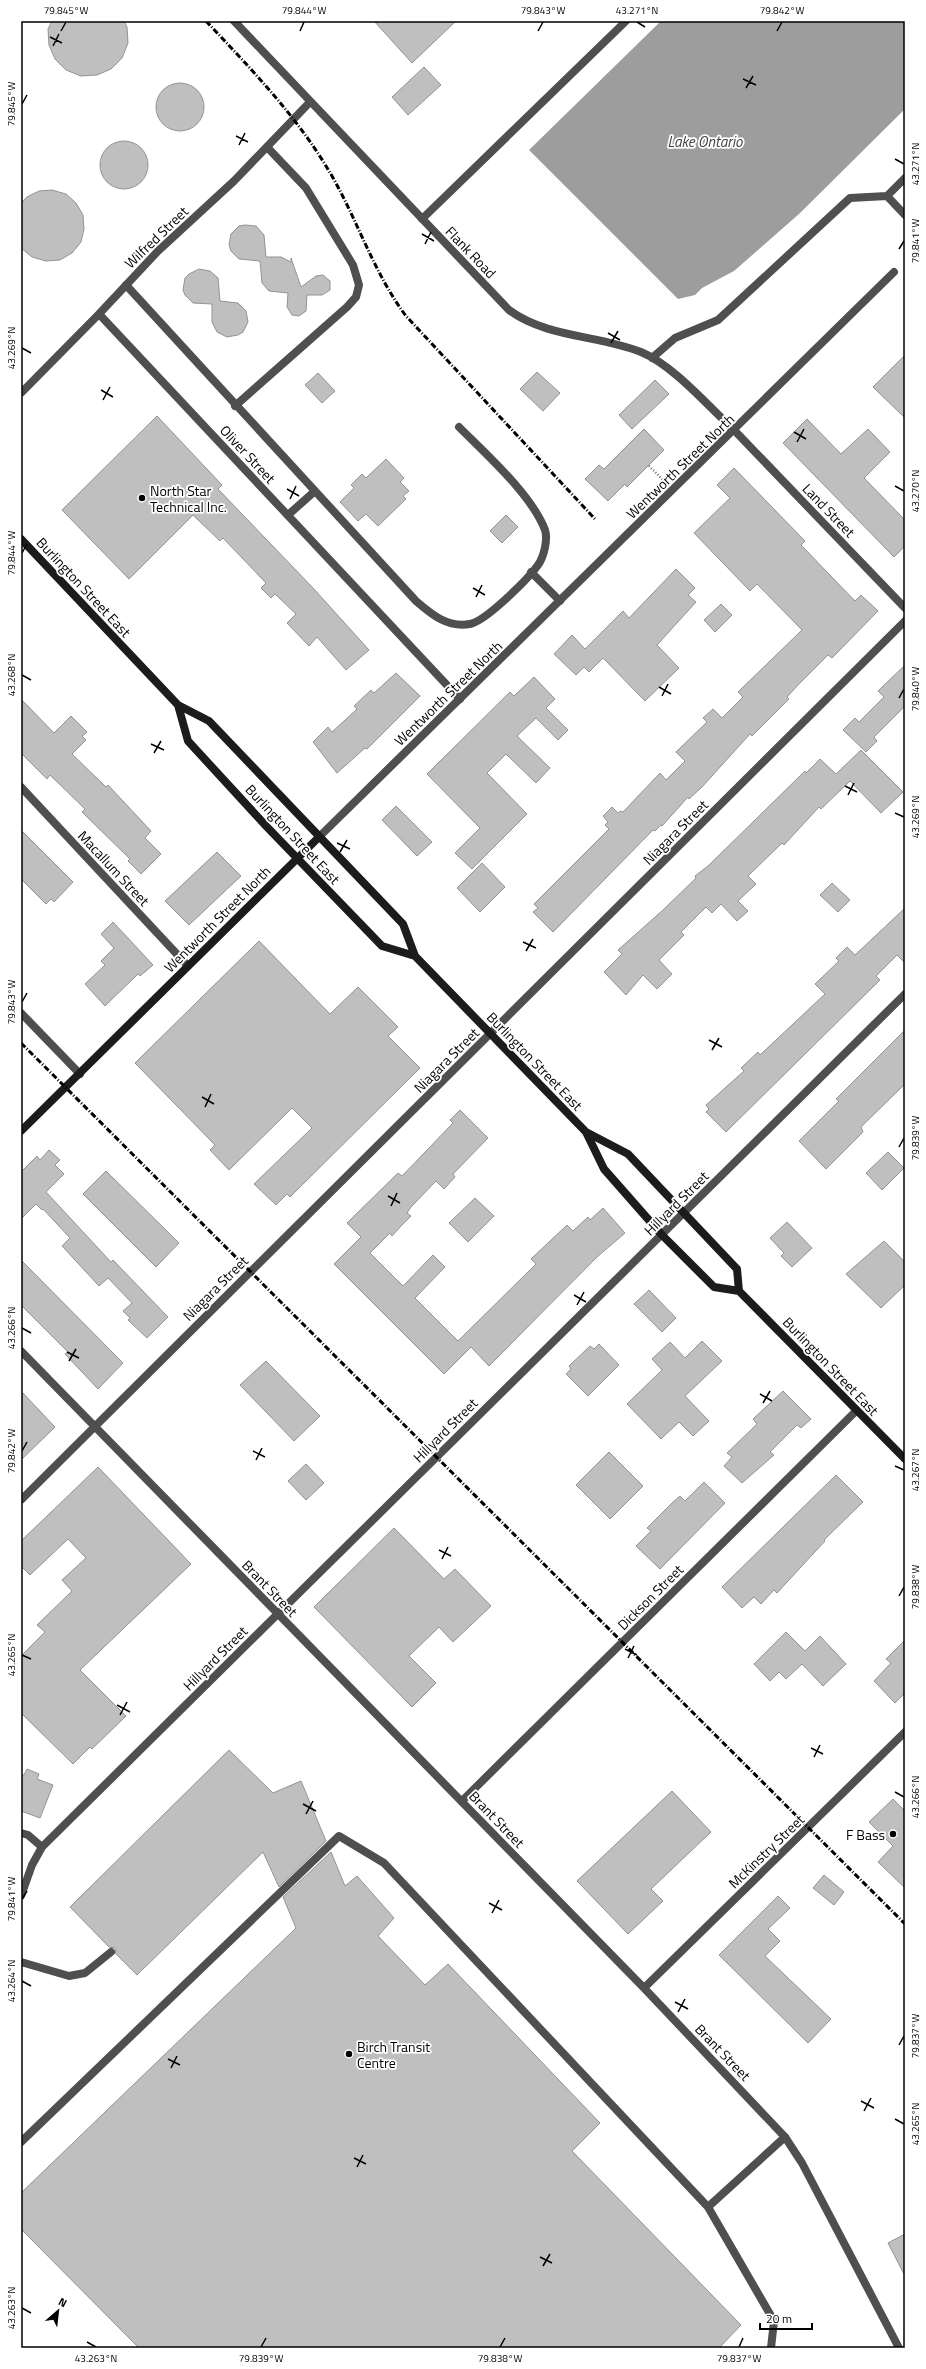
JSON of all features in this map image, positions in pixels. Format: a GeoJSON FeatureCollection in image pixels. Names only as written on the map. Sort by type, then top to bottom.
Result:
{"type":"FeatureCollection","features":[{"type":"Feature","properties":{"kind":"main road","name":"Burlington Street East"},"geometry":{"type":"LineString","coordinates":[[21,539],[178,705],[209,721],[403,924],[415,956],[490,1035],[586,1132],[628,1154],[685,1213],[737,1269],[739,1291]]}},
{"type":"Feature","properties":{"kind":"main road","name":"Burlington Street East"},"geometry":{"type":"LineString","coordinates":[[178,705],[188,741],[298,858],[382,946],[415,956]]}},
{"type":"Feature","properties":{"kind":"main road","name":"Wentworth Street North"},"geometry":{"type":"LineString","coordinates":[[21,1132],[319,837]]}},
{"type":"Feature","properties":{"kind":"main road","name":"Burlington Street East"},"geometry":{"type":"LineString","coordinates":[[586,1132],[604,1169],[662,1235],[714,1287],[739,1291],[802,1353],[856,1411],[905,1459]]}},
{"type":"Feature","properties":{"kind":"street","name":"Flank Road"},"geometry":{"type":"LineString","coordinates":[[234,21],[506,307],[520,318],[551,329],[641,352],[669,369],[734,430]]}},
{"type":"Feature","properties":{"kind":"street"},"geometry":{"type":"LineString","coordinates":[[422,219],[626,21]]}},
{"type":"Feature","properties":{"kind":"street","name":"Wilfred Street"},"geometry":{"type":"LineString","coordinates":[[21,393],[99,314],[158,251],[234,182],[310,102]]}},
{"type":"Feature","properties":{"kind":"street"},"geometry":{"type":"LineString","coordinates":[[235,406],[347,307],[356,297],[359,285],[353,265],[306,188],[267,147]]}},
{"type":"Feature","properties":{"kind":"street"},"geometry":{"type":"LineString","coordinates":[[652,358],[675,338],[718,320],[850,198],[887,196],[905,178]]}},
{"type":"Feature","properties":{"kind":"street"},"geometry":{"type":"LineString","coordinates":[[887,196],[905,215]]}},
{"type":"Feature","properties":{"kind":"street","name":"Wentworth Street North"},"geometry":{"type":"LineString","coordinates":[[319,837],[673,491],[894,272]]}},
{"type":"Feature","properties":{"kind":"street"},"geometry":{"type":"LineString","coordinates":[[126,285],[235,406],[416,601],[442,621],[456,625],[470,624],[482,619],[495,610],[539,564],[546,545],[545,530],[517,488],[459,427]]}},
{"type":"Feature","properties":{"kind":"street","name":"Oliver Street"},"geometry":{"type":"LineString","coordinates":[[99,314],[460,699]]}},
{"type":"Feature","properties":{"kind":"street","name":"Land Street"},"geometry":{"type":"LineString","coordinates":[[734,430],[905,608]]}},
{"type":"Feature","properties":{"kind":"street"},"geometry":{"type":"LineString","coordinates":[[288,515],[315,491]]}},
{"type":"Feature","properties":{"kind":"street"},"geometry":{"type":"LineString","coordinates":[[531,572],[560,601]]}},
{"type":"Feature","properties":{"kind":"street","name":"Niagara Street"},"geometry":{"type":"LineString","coordinates":[[21,1500],[905,622]]}},
{"type":"Feature","properties":{"kind":"street","name":"Macallum Street"},"geometry":{"type":"LineString","coordinates":[[21,787],[188,966]]}},
{"type":"Feature","properties":{"kind":"street","name":"Hillyard Street"},"geometry":{"type":"LineString","coordinates":[[21,1896],[32,1865],[42,1847],[905,994]]}},
{"type":"Feature","properties":{"kind":"street"},"geometry":{"type":"LineString","coordinates":[[21,1013],[80,1074]]}},
{"type":"Feature","properties":{"kind":"street","name":"Brant Street"},"geometry":{"type":"LineString","coordinates":[[21,1351],[644,1988],[785,2137],[802,2163],[899,2348]]}},
{"type":"Feature","properties":{"kind":"street","name":"Dickson Street"},"geometry":{"type":"LineString","coordinates":[[462,1801],[856,1411]]}},
{"type":"Feature","properties":{"kind":"street","name":"McKinstry Street"},"geometry":{"type":"LineString","coordinates":[[644,1988],[905,1732]]}},
{"type":"Feature","properties":{"kind":"street"},"geometry":{"type":"LineString","coordinates":[[21,1833],[28,1835],[42,1847]]}},
{"type":"Feature","properties":{"kind":"street"},"geometry":{"type":"LineString","coordinates":[[21,2142],[339,1836],[384,1862],[708,2207],[774,2321],[771,2348]]}},
{"type":"Feature","properties":{"kind":"street"},"geometry":{"type":"LineString","coordinates":[[21,1962],[69,1976],[85,1973],[111,1952]]}},
{"type":"Feature","properties":{"kind":"street"},"geometry":{"type":"LineString","coordinates":[[708,2207],[785,2137]]}},
{"type":"Feature","properties":{"kind":"path"},"geometry":{"type":"LineString","coordinates":[[649,466],[673,491]]}},
{"type":"Feature","properties":{"kind":"water","name":"Lake Ontario"},"geometry":{"type":"Polygon","coordinates":[[[661,21],[905,21],[905,109],[799,214],[734,271],[702,288],[695,295],[678,299],[529,150],[661,21]]]}},
{"type":"Feature","properties":{"kind":"building"},"geometry":{"type":"Polygon","coordinates":[[[52,21],[124,21],[127,27],[128,43],[122,58],[111,69],[97,75],[81,76],[66,70],[55,59],[49,45],[48,29],[52,21]]]}},
{"type":"Feature","properties":{"kind":"building"},"geometry":{"type":"Polygon","coordinates":[[[374,21],[456,21],[412,63],[374,21]]]}},
{"type":"Feature","properties":{"kind":"building"},"geometry":{"type":"Polygon","coordinates":[[[424,67],[441,85],[408,115],[392,97],[424,67]]]}},
{"type":"Feature","properties":{"kind":"building"},"geometry":{"type":"Polygon","coordinates":[[[180,83],[189,85],[197,90],[202,98],[204,107],[202,116],[197,124],[189,129],[180,131],[171,129],[163,124],[158,116],[156,107],[158,98],[163,90],[171,85],[180,83]]]}},
{"type":"Feature","properties":{"kind":"building"},"geometry":{"type":"Polygon","coordinates":[[[124,141],[133,143],[141,148],[146,156],[148,165],[146,174],[141,182],[133,187],[124,189],[115,187],[107,182],[102,174],[100,165],[102,156],[107,148],[115,143],[124,141]]]}},
{"type":"Feature","properties":{"kind":"building"},"geometry":{"type":"Polygon","coordinates":[[[52,190],[66,194],[76,203],[83,215],[84,229],[81,242],[72,253],[60,260],[46,261],[32,257],[21,248],[21,203],[27,197],[39,191],[52,190]]]}},
{"type":"Feature","properties":{"kind":"building"},"geometry":{"type":"Polygon","coordinates":[[[239,226],[256,226],[264,235],[266,257],[281,257],[291,262],[291,258],[301,287],[316,276],[323,275],[330,281],[330,290],[322,295],[307,295],[306,311],[299,316],[292,315],[287,307],[288,293],[269,291],[262,283],[260,261],[239,259],[231,251],[229,245],[231,234],[239,226]]]}},
{"type":"Feature","properties":{"kind":"building"},"geometry":{"type":"Polygon","coordinates":[[[199,269],[210,271],[218,278],[220,301],[238,303],[246,311],[248,322],[243,332],[238,335],[227,337],[217,332],[212,322],[212,304],[193,303],[185,295],[183,290],[185,278],[189,274],[199,269]]]}},
{"type":"Feature","properties":{"kind":"building"},"geometry":{"type":"Polygon","coordinates":[[[905,355],[905,418],[873,387],[905,355]]]}},
{"type":"Feature","properties":{"kind":"building"},"geometry":{"type":"Polygon","coordinates":[[[537,372],[560,393],[543,411],[520,389],[537,372]]]}},
{"type":"Feature","properties":{"kind":"building"},"geometry":{"type":"Polygon","coordinates":[[[318,373],[335,391],[322,403],[305,385],[318,373]]]}},
{"type":"Feature","properties":{"kind":"building"},"geometry":{"type":"Polygon","coordinates":[[[655,380],[669,394],[632,429],[619,415],[655,380]]]}},
{"type":"Feature","properties":{"kind":"building","name":"North Star Technical Inc."},"geometry":{"type":"Polygon","coordinates":[[[157,416],[222,485],[218,489],[314,589],[369,650],[346,670],[317,637],[309,646],[287,623],[296,614],[275,594],[271,598],[261,588],[266,583],[223,538],[220,541],[193,515],[129,579],[62,510],[157,416]]]}},
{"type":"Feature","properties":{"kind":"building"},"geometry":{"type":"Polygon","coordinates":[[[807,419],[841,454],[868,429],[890,452],[864,478],[905,520],[905,546],[894,557],[783,443],[807,419]]]}},
{"type":"Feature","properties":{"kind":"building"},"geometry":{"type":"Polygon","coordinates":[[[644,429],[664,450],[627,487],[625,484],[608,501],[585,479],[599,465],[604,469],[644,429]]]}},
{"type":"Feature","properties":{"kind":"building"},"geometry":{"type":"Polygon","coordinates":[[[386,459],[404,478],[400,482],[409,491],[403,496],[406,499],[378,526],[366,514],[358,521],[340,502],[354,488],[351,485],[362,474],[366,478],[386,459]]]}},
{"type":"Feature","properties":{"kind":"building"},"geometry":{"type":"Polygon","coordinates":[[[734,468],[805,541],[801,545],[855,601],[861,595],[878,611],[832,658],[828,655],[787,697],[789,699],[752,736],[750,734],[702,787],[689,799],[688,797],[662,826],[661,825],[655,831],[653,830],[553,932],[533,912],[538,908],[534,904],[609,829],[605,825],[608,822],[603,816],[612,807],[618,813],[621,811],[623,812],[660,773],[666,780],[685,761],[676,752],[707,722],[703,718],[713,709],[722,718],[743,697],[738,692],[802,630],[757,584],[750,591],[694,533],[730,498],[717,485],[734,468]]]}},
{"type":"Feature","properties":{"kind":"building"},"geometry":{"type":"Polygon","coordinates":[[[506,515],[518,527],[502,543],[490,531],[506,515]]]}},
{"type":"Feature","properties":{"kind":"building"},"geometry":{"type":"Polygon","coordinates":[[[676,569],[695,588],[688,595],[696,602],[657,645],[679,668],[645,701],[603,658],[589,672],[584,667],[576,675],[554,654],[572,635],[585,649],[623,611],[629,618],[676,569]]]}},
{"type":"Feature","properties":{"kind":"building"},"geometry":{"type":"Polygon","coordinates":[[[721,604],[732,615],[715,632],[704,620],[721,604]]]}},
{"type":"Feature","properties":{"kind":"building"},"geometry":{"type":"Polygon","coordinates":[[[905,665],[905,706],[874,737],[877,741],[866,752],[843,730],[855,718],[859,722],[884,697],[878,691],[905,665]]]}},
{"type":"Feature","properties":{"kind":"building"},"geometry":{"type":"Polygon","coordinates":[[[396,673],[420,696],[367,749],[365,748],[337,773],[313,742],[328,727],[332,732],[357,709],[354,706],[371,690],[374,693],[396,673]]]}},
{"type":"Feature","properties":{"kind":"building"},"geometry":{"type":"Polygon","coordinates":[[[534,677],[555,699],[546,708],[568,730],[558,740],[536,718],[517,736],[550,768],[536,783],[506,754],[487,773],[527,814],[472,869],[455,853],[480,828],[427,774],[510,692],[514,696],[534,677]]]}},
{"type":"Feature","properties":{"kind":"building"},"geometry":{"type":"Polygon","coordinates":[[[21,699],[54,733],[71,716],[87,732],[82,736],[86,740],[72,754],[106,787],[108,785],[151,831],[145,838],[161,854],[141,874],[128,861],[130,859],[82,812],[85,809],[50,775],[47,779],[21,753],[21,699]]]}},
{"type":"Feature","properties":{"kind":"building"},"geometry":{"type":"Polygon","coordinates":[[[861,750],[903,792],[881,813],[850,781],[821,809],[819,807],[784,845],[782,843],[748,876],[756,884],[738,901],[748,911],[737,921],[721,904],[712,913],[706,907],[681,932],[684,935],[659,960],[672,974],[657,989],[643,975],[626,995],[604,972],[622,954],[618,950],[663,910],[696,878],[695,876],[708,866],[805,771],[806,773],[820,759],[836,774],[861,750]]]}},
{"type":"Feature","properties":{"kind":"building"},"geometry":{"type":"Polygon","coordinates":[[[396,806],[432,842],[417,856],[382,820],[396,806]]]}},
{"type":"Feature","properties":{"kind":"building"},"geometry":{"type":"Polygon","coordinates":[[[21,830],[73,882],[54,902],[51,899],[46,904],[21,879],[21,830]]]}},
{"type":"Feature","properties":{"kind":"building"},"geometry":{"type":"Polygon","coordinates":[[[217,852],[241,876],[189,925],[165,901],[217,852]]]}},
{"type":"Feature","properties":{"kind":"building"},"geometry":{"type":"Polygon","coordinates":[[[482,863],[505,887],[480,912],[457,888],[482,863]]]}},
{"type":"Feature","properties":{"kind":"building"},"geometry":{"type":"Polygon","coordinates":[[[832,883],[850,900],[838,912],[820,895],[832,883]]]}},
{"type":"Feature","properties":{"kind":"building"},"geometry":{"type":"Polygon","coordinates":[[[905,908],[905,963],[897,955],[876,976],[880,980],[726,1132],[706,1112],[709,1109],[706,1105],[744,1071],[741,1068],[758,1052],[760,1055],[825,994],[815,984],[839,961],[836,958],[847,947],[855,955],[905,908]]]}},
{"type":"Feature","properties":{"kind":"building"},"geometry":{"type":"Polygon","coordinates":[[[113,922],[153,965],[140,976],[138,974],[105,1006],[85,984],[105,965],[101,961],[114,948],[101,934],[113,922]]]}},
{"type":"Feature","properties":{"kind":"building"},"geometry":{"type":"Polygon","coordinates":[[[259,941],[330,1014],[358,987],[398,1027],[388,1036],[420,1068],[290,1197],[287,1194],[276,1205],[254,1184],[312,1128],[292,1108],[229,1170],[210,1150],[215,1145],[135,1063],[259,941]]]}},
{"type":"Feature","properties":{"kind":"building"},"geometry":{"type":"Polygon","coordinates":[[[905,1030],[905,1084],[861,1127],[863,1132],[826,1169],[799,1141],[839,1101],[836,1099],[905,1030]]]}},
{"type":"Feature","properties":{"kind":"building"},"geometry":{"type":"Polygon","coordinates":[[[460,1110],[488,1138],[453,1174],[455,1177],[444,1189],[436,1181],[411,1207],[407,1213],[411,1216],[392,1236],[390,1233],[370,1253],[403,1286],[433,1255],[445,1267],[415,1298],[458,1341],[536,1264],[531,1259],[567,1225],[573,1231],[588,1217],[590,1220],[603,1208],[625,1233],[597,1257],[489,1366],[471,1347],[444,1374],[334,1264],[361,1237],[347,1223],[398,1173],[402,1176],[453,1123],[450,1120],[460,1110]]]}},
{"type":"Feature","properties":{"kind":"building"},"geometry":{"type":"Polygon","coordinates":[[[49,1150],[60,1160],[55,1165],[64,1174],[46,1192],[111,1262],[113,1260],[168,1317],[147,1338],[128,1320],[130,1318],[123,1311],[132,1303],[108,1278],[99,1286],[62,1246],[70,1238],[43,1209],[42,1210],[36,1204],[21,1219],[21,1172],[37,1156],[40,1160],[49,1150]]]}},
{"type":"Feature","properties":{"kind":"building"},"geometry":{"type":"Polygon","coordinates":[[[888,1152],[904,1168],[882,1190],[866,1173],[888,1152]]]}},
{"type":"Feature","properties":{"kind":"building"},"geometry":{"type":"Polygon","coordinates":[[[106,1171],[179,1243],[156,1267],[83,1194],[106,1171]]]}},
{"type":"Feature","properties":{"kind":"building"},"geometry":{"type":"Polygon","coordinates":[[[475,1198],[494,1216],[468,1242],[449,1223],[475,1198]]]}},
{"type":"Feature","properties":{"kind":"building"},"geometry":{"type":"Polygon","coordinates":[[[787,1222],[812,1248],[792,1267],[781,1256],[784,1253],[770,1238],[787,1222]]]}},
{"type":"Feature","properties":{"kind":"building"},"geometry":{"type":"Polygon","coordinates":[[[884,1241],[905,1262],[905,1285],[881,1308],[846,1274],[884,1241]]]}},
{"type":"Feature","properties":{"kind":"building"},"geometry":{"type":"Polygon","coordinates":[[[21,1260],[123,1363],[98,1389],[65,1354],[68,1352],[21,1305],[21,1260]]]}},
{"type":"Feature","properties":{"kind":"building"},"geometry":{"type":"Polygon","coordinates":[[[649,1290],[676,1318],[662,1332],[634,1304],[649,1290]]]}},
{"type":"Feature","properties":{"kind":"building"},"geometry":{"type":"Polygon","coordinates":[[[702,1341],[722,1361],[685,1396],[709,1421],[693,1436],[679,1422],[661,1439],[627,1404],[662,1370],[652,1359],[670,1342],[685,1358],[702,1341]]]}},
{"type":"Feature","properties":{"kind":"building"},"geometry":{"type":"Polygon","coordinates":[[[599,1344],[619,1365],[588,1396],[566,1374],[571,1369],[569,1366],[590,1346],[594,1349],[599,1344]]]}},
{"type":"Feature","properties":{"kind":"building"},"geometry":{"type":"Polygon","coordinates":[[[266,1361],[320,1416],[294,1441],[240,1385],[266,1361]]]}},
{"type":"Feature","properties":{"kind":"building"},"geometry":{"type":"Polygon","coordinates":[[[21,1391],[55,1427],[21,1460],[21,1391]]]}},
{"type":"Feature","properties":{"kind":"building"},"geometry":{"type":"Polygon","coordinates":[[[783,1391],[811,1419],[801,1428],[797,1425],[770,1452],[774,1455],[742,1483],[724,1466],[732,1457],[727,1453],[757,1424],[753,1419],[783,1391]]]}},
{"type":"Feature","properties":{"kind":"building"},"geometry":{"type":"Polygon","coordinates":[[[609,1452],[643,1486],[610,1519],[576,1485],[609,1452]]]}},
{"type":"Feature","properties":{"kind":"building"},"geometry":{"type":"Polygon","coordinates":[[[306,1464],[324,1483],[306,1500],[288,1481],[306,1464]]]}},
{"type":"Feature","properties":{"kind":"building"},"geometry":{"type":"Polygon","coordinates":[[[98,1467],[191,1564],[80,1670],[126,1716],[92,1749],[90,1747],[73,1764],[21,1713],[21,1656],[45,1632],[37,1625],[72,1591],[62,1580],[86,1558],[68,1539],[30,1575],[21,1566],[21,1541],[98,1467]]]}},
{"type":"Feature","properties":{"kind":"building"},"geometry":{"type":"Polygon","coordinates":[[[836,1475],[863,1502],[824,1540],[825,1541],[777,1593],[774,1590],[761,1604],[754,1597],[742,1608],[722,1587],[836,1475]]]}},
{"type":"Feature","properties":{"kind":"building"},"geometry":{"type":"Polygon","coordinates":[[[704,1482],[725,1503],[660,1569],[636,1546],[651,1531],[647,1528],[672,1503],[680,1496],[685,1501],[704,1482]]]}},
{"type":"Feature","properties":{"kind":"building"},"geometry":{"type":"Polygon","coordinates":[[[394,1528],[444,1579],[455,1569],[491,1606],[453,1642],[439,1627],[409,1656],[436,1683],[412,1707],[314,1607],[394,1528]]]}},
{"type":"Feature","properties":{"kind":"building"},"geometry":{"type":"Polygon","coordinates":[[[786,1632],[805,1651],[820,1636],[846,1664],[823,1686],[802,1664],[786,1679],[779,1672],[770,1681],[754,1664],[786,1632]]]}},
{"type":"Feature","properties":{"kind":"building"},"geometry":{"type":"Polygon","coordinates":[[[905,1640],[905,1693],[895,1703],[874,1681],[891,1663],[886,1659],[905,1640]]]}},
{"type":"Feature","properties":{"kind":"building"},"geometry":{"type":"Polygon","coordinates":[[[229,1750],[273,1793],[301,1781],[326,1841],[279,1887],[263,1852],[137,1975],[116,1954],[115,1948],[109,1947],[70,1907],[229,1750]]]}},
{"type":"Feature","properties":{"kind":"building"},"geometry":{"type":"Polygon","coordinates":[[[27,1769],[39,1774],[37,1779],[53,1785],[40,1818],[21,1811],[21,1774],[24,1775],[27,1769]]]}},
{"type":"Feature","properties":{"kind":"building"},"geometry":{"type":"Polygon","coordinates":[[[672,1791],[711,1832],[651,1889],[663,1901],[628,1934],[577,1881],[672,1791]]]}},
{"type":"Feature","properties":{"kind":"building","name":"F Bass"},"geometry":{"type":"Polygon","coordinates":[[[893,1799],[905,1811],[905,1888],[878,1862],[893,1846],[869,1822],[893,1799]]]}},
{"type":"Feature","properties":{"kind":"building","name":"Birch Transit Centre"},"geometry":{"type":"Polygon","coordinates":[[[331,1852],[345,1886],[357,1876],[394,1918],[378,1936],[425,1985],[448,1964],[600,2123],[572,2151],[741,2325],[719,2348],[139,2348],[21,2229],[21,2193],[296,1928],[283,1897],[331,1852]]]}},
{"type":"Feature","properties":{"kind":"building"},"geometry":{"type":"Polygon","coordinates":[[[824,1875],[844,1892],[834,1905],[813,1888],[824,1875]]]}},
{"type":"Feature","properties":{"kind":"building"},"geometry":{"type":"Polygon","coordinates":[[[778,1896],[790,1908],[768,1929],[780,1941],[765,1956],[831,2019],[808,2043],[719,1955],[778,1896]]]}},
{"type":"Feature","properties":{"kind":"building"},"geometry":{"type":"Polygon","coordinates":[[[905,2234],[905,2276],[888,2243],[905,2234]]]}},
{"type":"Feature","properties":{"kind":"railway"},"geometry":{"type":"LineString","coordinates":[[206,21],[272,93],[316,150],[339,189],[384,281],[406,316],[595,519]]}},
{"type":"Feature","properties":{"kind":"railway"},"geometry":{"type":"LineString","coordinates":[[21,1043],[905,1924]]}},
{"type":"Feature","properties":{"kind":"place","name":"North Star Technical Inc."},"geometry":{"type":"Point","coordinates":[142,498]}},
{"type":"Feature","properties":{"kind":"place","name":"F Bass"},"geometry":{"type":"Point","coordinates":[893,1834]}},
{"type":"Feature","properties":{"kind":"place","name":"Birch Transit Centre"},"geometry":{"type":"Point","coordinates":[349,2054]}}]}
